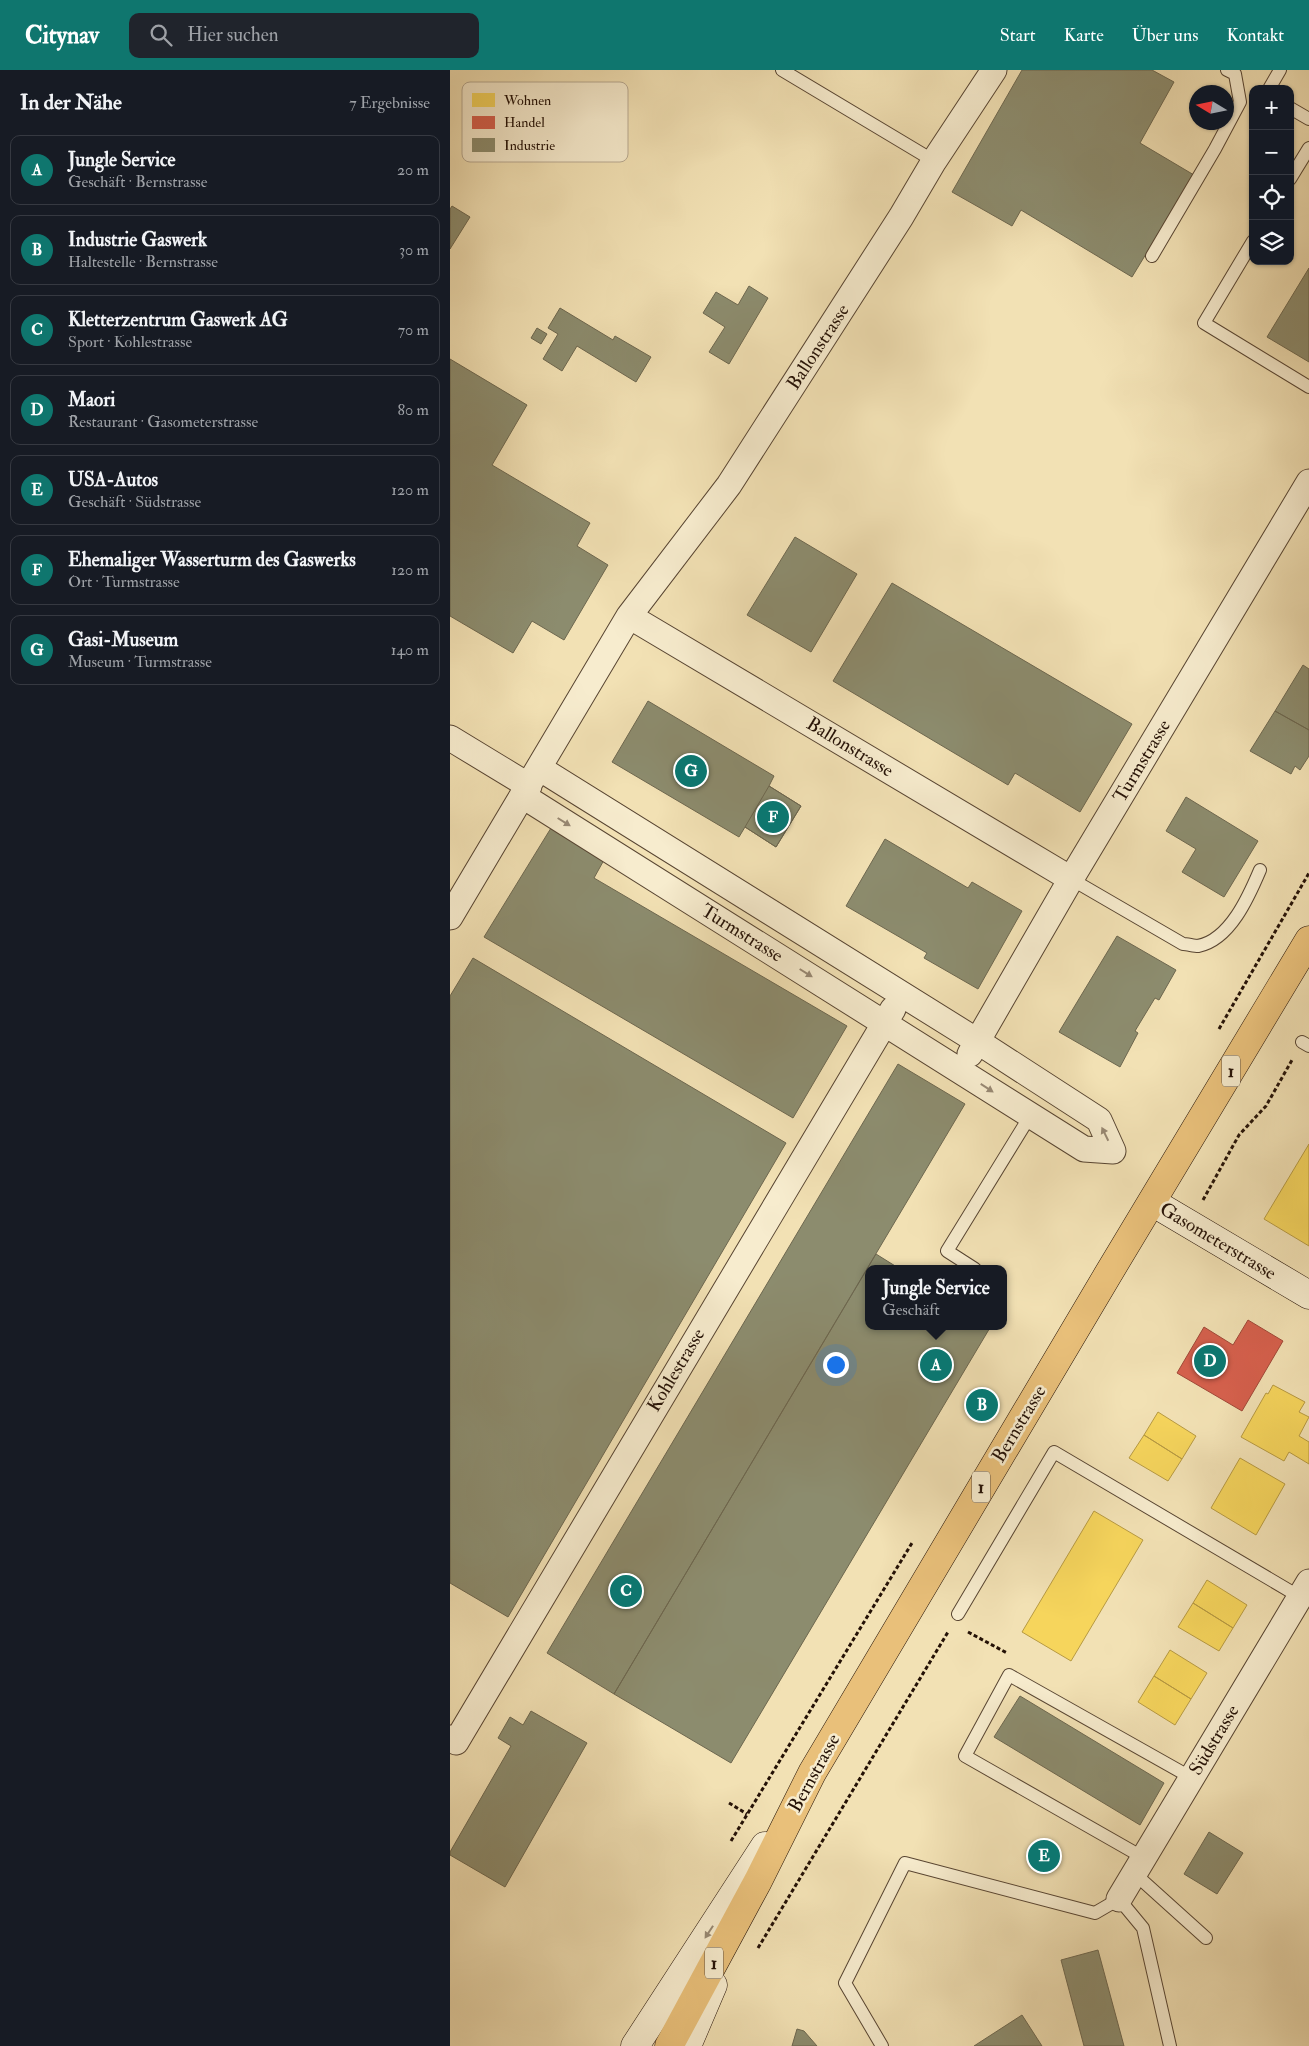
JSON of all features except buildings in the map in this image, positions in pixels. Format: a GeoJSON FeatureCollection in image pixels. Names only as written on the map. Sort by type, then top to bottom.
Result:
{"type":"FeatureCollection","features":[{"type":"Feature","properties":{"kind":"main road","name":"Bernstrasse"},"geometry":{"type":"LineString","coordinates":[[669,2046],[758,1881],[812,1773],[1309,940]]}},
{"type":"Feature","properties":{"kind":"street","name":"Ballonstrasse"},"geometry":{"type":"LineString","coordinates":[[450,917],[629,616],[729,485],[994,70]]}},
{"type":"Feature","properties":{"kind":"street","name":"Turmstrasse"},"geometry":{"type":"LineString","coordinates":[[960,1071],[1071,879],[1309,482]]}},
{"type":"Feature","properties":{"kind":"street","name":"Ballonstrasse"},"geometry":{"type":"LineString","coordinates":[[629,616],[1071,879]]}},
{"type":"Feature","properties":{"kind":"street","name":"Turmstrasse"},"geometry":{"type":"LineString","coordinates":[[450,738],[530,783],[902,994],[1098,1120],[1113,1151],[1084,1149],[1030,1116],[884,1022],[530,783]]}},
{"type":"Feature","properties":{"kind":"street","name":"Kohlestrasse"},"geometry":{"type":"LineString","coordinates":[[450,1738],[456,1742],[902,994]]}},
{"type":"Feature","properties":{"kind":"street","name":"Gasometerstrasse"},"geometry":{"type":"LineString","coordinates":[[1152,1202],[1309,1295]]}},
{"type":"Feature","properties":{"kind":"street","name":"Südstrasse"},"geometry":{"type":"LineString","coordinates":[[1119,1899],[1304,1589]]}},
{"type":"Feature","properties":{"kind":"street"},"geometry":{"type":"LineString","coordinates":[[635,2046],[812,1773]]}},
{"type":"Feature","properties":{"kind":"street"},"geometry":{"type":"LineString","coordinates":[[687,2046],[758,1881]]}},
{"type":"Feature","properties":{"kind":"lane"},"geometry":{"type":"LineString","coordinates":[[782,70],[934,162]]}},
{"type":"Feature","properties":{"kind":"lane"},"geometry":{"type":"LineString","coordinates":[[1152,256],[1215,149],[1240,102],[1235,74],[1227,70]]}},
{"type":"Feature","properties":{"kind":"lane"},"geometry":{"type":"LineString","coordinates":[[1271,85],[1280,70]]}},
{"type":"Feature","properties":{"kind":"lane"},"geometry":{"type":"LineString","coordinates":[[1294,110],[1309,119]]}},
{"type":"Feature","properties":{"kind":"lane"},"geometry":{"type":"LineString","coordinates":[[1292,175],[1309,148]]}},
{"type":"Feature","properties":{"kind":"lane"},"geometry":{"type":"LineString","coordinates":[[1249,249],[1204,323],[1309,387]]}},
{"type":"Feature","properties":{"kind":"lane"},"geometry":{"type":"LineString","coordinates":[[1071,879],[1183,944],[1198,946],[1221,935],[1245,904],[1260,870]]}},
{"type":"Feature","properties":{"kind":"lane"},"geometry":{"type":"LineString","coordinates":[[968,1265],[947,1252],[1030,1116]]}},
{"type":"Feature","properties":{"kind":"lane"},"geometry":{"type":"LineString","coordinates":[[955,1618],[1054,1452],[1304,1589]]}},
{"type":"Feature","properties":{"kind":"lane"},"geometry":{"type":"LineString","coordinates":[[1192,1778],[1009,1674],[965,1756],[1140,1866],[1206,1938]]}},
{"type":"Feature","properties":{"kind":"lane"},"geometry":{"type":"LineString","coordinates":[[882,2046],[845,1983],[905,1863],[1095,1913],[1119,1899],[1143,1928],[1170,2046]]}},
{"type":"Feature","properties":{"kind":"path"},"geometry":{"type":"LineString","coordinates":[[1189,1224],[1239,1136],[1266,1106],[1306,1044]]}},
{"type":"Feature","properties":{"kind":"path"},"geometry":{"type":"LineString","coordinates":[[753,1956],[955,1618],[1011,1656],[1009,1674]]}},
{"type":"Feature","properties":{"kind":"path"},"geometry":{"type":"LineString","coordinates":[[728,1803],[747,1814]]}},
{"type":"Feature","properties":{"kind":"place","name":"Gasi-Museum"},"geometry":{"type":"Point","coordinates":[691,771]}},
{"type":"Feature","properties":{"kind":"place","name":"Ehemaliger Wasserturm des Gaswerks"},"geometry":{"type":"Point","coordinates":[773,817]}},
{"type":"Feature","properties":{"kind":"place","name":"Maori"},"geometry":{"type":"Point","coordinates":[1210,1361]}},
{"type":"Feature","properties":{"kind":"place","name":"Jungle Service"},"geometry":{"type":"Point","coordinates":[936,1365]}},
{"type":"Feature","properties":{"kind":"place","name":"Industrie Gaswerk"},"geometry":{"type":"Point","coordinates":[982,1405]}},
{"type":"Feature","properties":{"kind":"place","name":"Kletterzentrum Gaswerk AG"},"geometry":{"type":"Point","coordinates":[626,1591]}},
{"type":"Feature","properties":{"kind":"place","name":"USA-Autos"},"geometry":{"type":"Point","coordinates":[1044,1856]}}]}
